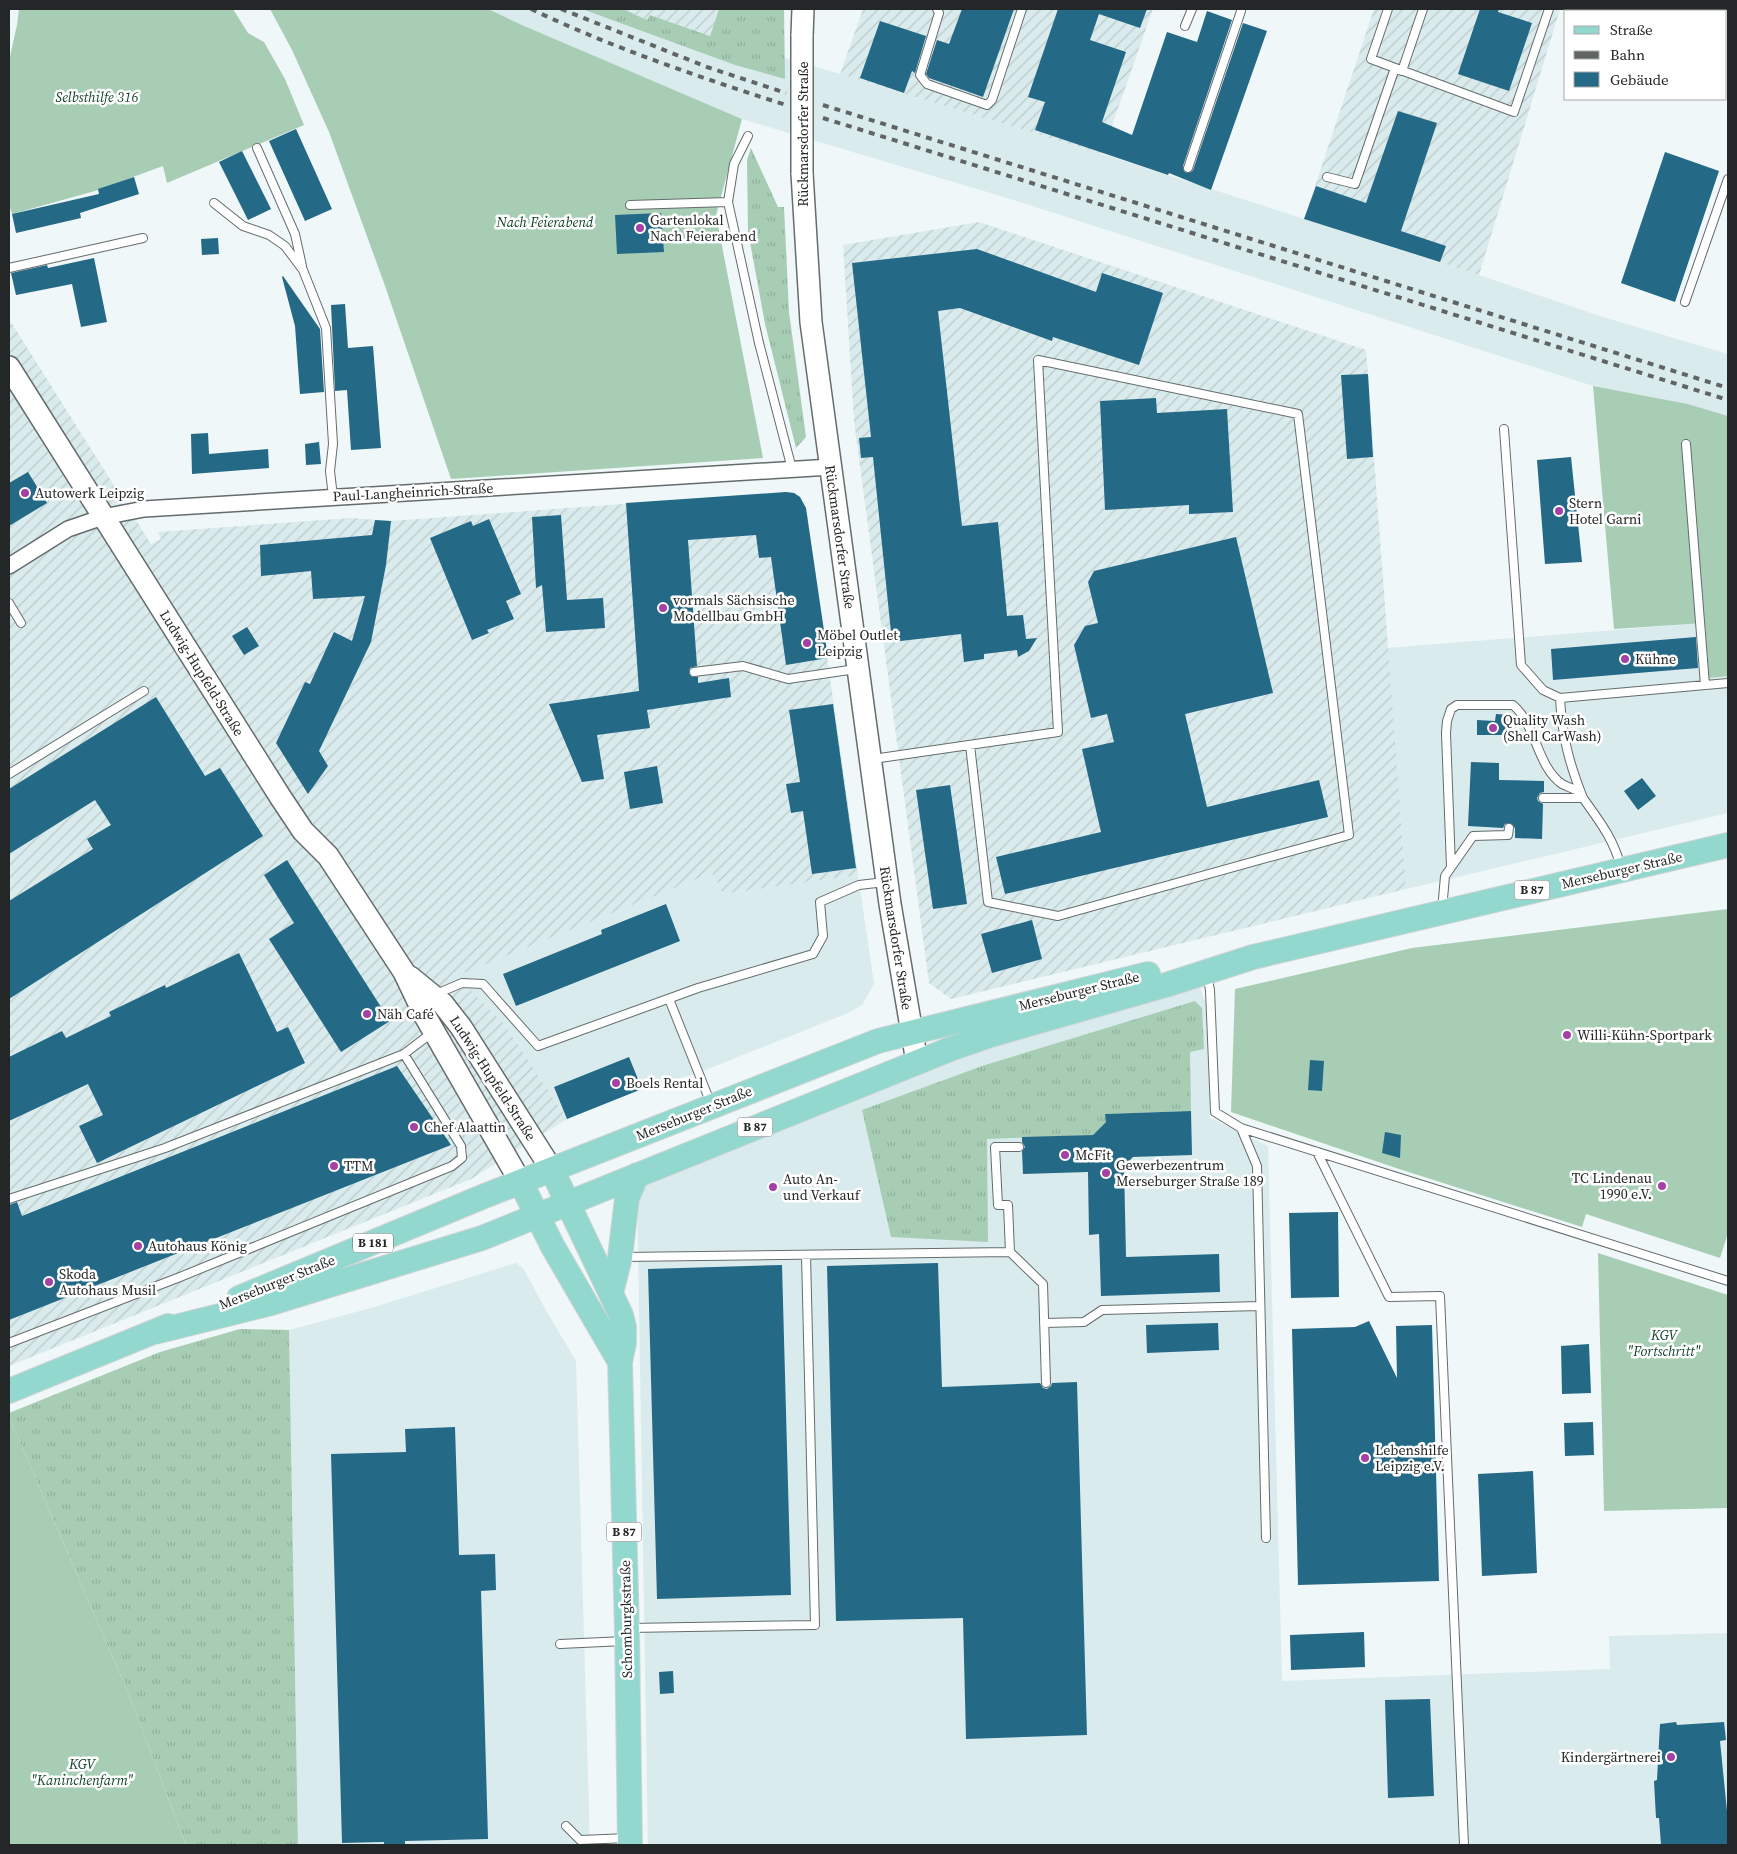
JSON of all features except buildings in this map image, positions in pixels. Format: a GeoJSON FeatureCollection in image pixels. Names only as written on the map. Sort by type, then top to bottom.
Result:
{"type":"FeatureCollection","features":[{"type":"Feature","properties":{"kind":"main road","name":"Rückmarsdorfer Straße"},"geometry":{"type":"LineString","coordinates":[[803,9],[802,173],[811,322],[887,881],[917,1062]]}},
{"type":"Feature","properties":{"kind":"main road","name":"Ludwig-Hupfeld-Straße"},"geometry":{"type":"LineString","coordinates":[[9,368],[297,823],[328,856],[404,972],[425,1016],[521,1183]]}},
{"type":"Feature","properties":{"kind":"main road","name":"Merseburger Straße"},"geometry":{"type":"LineString","coordinates":[[155,1332],[268,1304],[407,1263],[482,1238],[917,1062],[990,1035],[1253,957],[1728,845]]}},
{"type":"Feature","properties":{"kind":"main road","name":"Merseburger Straße"},"geometry":{"type":"LineString","coordinates":[[9,1391],[552,1170],[878,1041],[1158,972],[1253,957]]}},
{"type":"Feature","properties":{"kind":"main road","name":"Ludwig-Hupfeld-Straße"},"geometry":{"type":"LineString","coordinates":[[404,972],[443,1004],[462,1027],[552,1170]]}},
{"type":"Feature","properties":{"kind":"main road","name":"Schomburgkstraße"},"geometry":{"type":"LineString","coordinates":[[552,1170],[611,1293],[624,1327],[624,1343],[620,1362],[630,1842]]}},
{"type":"Feature","properties":{"kind":"main road"},"geometry":{"type":"LineString","coordinates":[[611,1293],[620,1257],[626,1204],[637,1175]]}},
{"type":"Feature","properties":{"kind":"main road","name":"Schomburgkstraße"},"geometry":{"type":"LineString","coordinates":[[521,1183],[552,1247],[620,1362]]}},
{"type":"Feature","properties":{"kind":"street","name":"Paul-Langheinrich-Straße"},"geometry":{"type":"LineString","coordinates":[[9,566],[68,529],[103,517],[144,509],[831,467]]}},
{"type":"Feature","properties":{"kind":"lane"},"geometry":{"type":"LineString","coordinates":[[937,9],[939,13],[920,75],[927,84],[987,105],[992,100],[1022,9]]}},
{"type":"Feature","properties":{"kind":"lane"},"geometry":{"type":"LineString","coordinates":[[1185,26],[1192,9]]}},
{"type":"Feature","properties":{"kind":"lane"},"geometry":{"type":"LineString","coordinates":[[1188,168],[1239,9]]}},
{"type":"Feature","properties":{"kind":"lane"},"geometry":{"type":"LineString","coordinates":[[1388,9],[1371,59],[1514,112],[1549,9]]}},
{"type":"Feature","properties":{"kind":"lane"},"geometry":{"type":"LineString","coordinates":[[1327,177],[1355,184],[1398,69],[1423,9]]}},
{"type":"Feature","properties":{"kind":"lane"},"geometry":{"type":"LineString","coordinates":[[748,136],[734,164],[728,202],[759,343],[792,469]]}},
{"type":"Feature","properties":{"kind":"lane"},"geometry":{"type":"LineString","coordinates":[[257,148],[295,234],[303,270],[326,328],[333,444],[330,471],[332,497]]}},
{"type":"Feature","properties":{"kind":"lane"},"geometry":{"type":"LineString","coordinates":[[1685,302],[1728,179]]}},
{"type":"Feature","properties":{"kind":"lane"},"geometry":{"type":"LineString","coordinates":[[630,205],[728,202]]}},
{"type":"Feature","properties":{"kind":"lane"},"geometry":{"type":"LineString","coordinates":[[214,203],[243,226],[269,235],[285,246],[303,270]]}},
{"type":"Feature","properties":{"kind":"lane"},"geometry":{"type":"LineString","coordinates":[[9,268],[143,238]]}},
{"type":"Feature","properties":{"kind":"lane"},"geometry":{"type":"LineString","coordinates":[[870,760],[970,745],[1058,732],[1038,360],[1298,414],[1349,835],[1058,916],[988,902],[970,745]]}},
{"type":"Feature","properties":{"kind":"lane"},"geometry":{"type":"LineString","coordinates":[[1504,429],[1521,665],[1543,690],[1560,698],[1728,684]]}},
{"type":"Feature","properties":{"kind":"lane"},"geometry":{"type":"LineString","coordinates":[[1686,444],[1706,685]]}},
{"type":"Feature","properties":{"kind":"lane"},"geometry":{"type":"LineString","coordinates":[[9,603],[21,623]]}},
{"type":"Feature","properties":{"kind":"lane"},"geometry":{"type":"LineString","coordinates":[[694,672],[743,666],[788,679],[858,669]]}},
{"type":"Feature","properties":{"kind":"lane"},"geometry":{"type":"LineString","coordinates":[[9,774],[144,691]]}},
{"type":"Feature","properties":{"kind":"lane"},"geometry":{"type":"LineString","coordinates":[[1560,698],[1566,751],[1581,795],[1610,836],[1622,869]]}},
{"type":"Feature","properties":{"kind":"lane"},"geometry":{"type":"LineString","coordinates":[[1451,867],[1446,750],[1447,720],[1451,708],[1457,706],[1513,705],[1525,719],[1557,779],[1581,795]]}},
{"type":"Feature","properties":{"kind":"lane"},"geometry":{"type":"LineString","coordinates":[[1543,798],[1581,795]]}},
{"type":"Feature","properties":{"kind":"lane"},"geometry":{"type":"LineString","coordinates":[[1442,912],[1444,876],[1473,836],[1508,835],[1509,828]]}},
{"type":"Feature","properties":{"kind":"lane"},"geometry":{"type":"LineString","coordinates":[[433,996],[462,983],[483,984],[538,1046],[698,988],[813,954],[823,936],[820,902],[859,885],[887,881]]}},
{"type":"Feature","properties":{"kind":"lane"},"geometry":{"type":"LineString","coordinates":[[1206,972],[1210,990],[1215,1112],[1241,1128],[1728,1280]]}},
{"type":"Feature","properties":{"kind":"lane"},"geometry":{"type":"LineString","coordinates":[[669,999],[712,1106]]}},
{"type":"Feature","properties":{"kind":"lane"},"geometry":{"type":"LineString","coordinates":[[9,1199],[165,1148],[404,1054],[435,1031]]}},
{"type":"Feature","properties":{"kind":"lane"},"geometry":{"type":"LineString","coordinates":[[9,1343],[180,1277],[452,1166],[462,1158],[461,1146],[404,1054]]}},
{"type":"Feature","properties":{"kind":"lane"},"geometry":{"type":"LineString","coordinates":[[1241,1128],[1257,1166],[1266,1538]]}},
{"type":"Feature","properties":{"kind":"lane"},"geometry":{"type":"LineString","coordinates":[[1019,1147],[995,1148],[998,1205],[1008,1205],[1010,1252],[1042,1284],[1046,1383]]}},
{"type":"Feature","properties":{"kind":"lane"},"geometry":{"type":"LineString","coordinates":[[1316,1152],[1389,1297],[1440,1296],[1464,1845]]}},
{"type":"Feature","properties":{"kind":"lane"},"geometry":{"type":"LineString","coordinates":[[620,1257],[1010,1252]]}},
{"type":"Feature","properties":{"kind":"lane"},"geometry":{"type":"LineString","coordinates":[[560,1644],[627,1635],[815,1625],[806,1255]]}},
{"type":"Feature","properties":{"kind":"lane"},"geometry":{"type":"LineString","coordinates":[[1044,1323],[1084,1322],[1102,1310],[1260,1306]]}},
{"type":"Feature","properties":{"kind":"lane"},"geometry":{"type":"LineString","coordinates":[[566,1826],[580,1840],[630,1842]]}},
{"type":"Feature","properties":{"kind":"shaded area"},"geometry":{"type":"Polygon","coordinates":[[[488,9],[623,9],[647,20],[710,36],[840,74],[1102,154],[1479,275],[1603,317],[1728,354],[1728,416],[1688,404],[1593,386],[1004,197],[742,119],[488,9]]]}},
{"type":"Feature","properties":{"kind":"shaded area"},"geometry":{"type":"Polygon","coordinates":[[[623,9],[719,9],[710,36],[650,15],[647,20],[623,9]]]}},
{"type":"Feature","properties":{"kind":"shaded area"},"geometry":{"type":"Polygon","coordinates":[[[863,9],[1153,9],[1102,154],[840,74],[863,9]]]}},
{"type":"Feature","properties":{"kind":"shaded area"},"geometry":{"type":"Polygon","coordinates":[[[1374,9],[1560,9],[1479,275],[1304,219],[1374,9]]]}},
{"type":"Feature","properties":{"kind":"shaded area"},"geometry":{"type":"Polygon","coordinates":[[[979,222],[1366,350],[1406,889],[951,999],[929,983],[854,421],[843,245],[979,222]]]}},
{"type":"Feature","properties":{"kind":"shaded area"},"geometry":{"type":"Polygon","coordinates":[[[9,319],[151,544],[161,539],[158,532],[351,518],[391,521],[786,492],[794,493],[800,497],[806,508],[858,875],[723,894],[712,873],[456,976],[505,1025],[567,1119],[471,1179],[9,1366],[9,319]]]}},
{"type":"Feature","properties":{"kind":"shaded area"},"geometry":{"type":"Polygon","coordinates":[[[1705,623],[1709,678],[1728,676],[1728,813],[1406,889],[1387,648],[1705,623]]]}},
{"type":"Feature","properties":{"kind":"shaded area"},"geometry":{"type":"Polygon","coordinates":[[[712,873],[723,894],[858,875],[874,984],[862,1005],[848,1013],[698,1073],[642,1089],[567,1119],[505,1025],[455,976],[712,873]]]}},
{"type":"Feature","properties":{"kind":"shaded area"},"geometry":{"type":"Polygon","coordinates":[[[1199,984],[1206,1004],[1210,1118],[1268,1146],[1282,1681],[1610,1669],[1609,1636],[1728,1633],[1728,1845],[648,1845],[637,1186],[978,1048],[1199,984]]]}},
{"type":"Feature","properties":{"kind":"shaded area"},"geometry":{"type":"Polygon","coordinates":[[[516,1263],[523,1268],[576,1361],[590,1845],[298,1845],[289,1330],[371,1308],[516,1263]]]}},
{"type":"Feature","properties":{"kind":"green space","name":"Selbsthilfe 316"},"geometry":{"type":"Polygon","coordinates":[[[19,9],[233,9],[248,33],[264,42],[285,79],[304,125],[167,183],[163,166],[95,191],[12,214],[9,204],[9,61],[19,9]]]}},
{"type":"Feature","properties":{"kind":"green space","name":"Nach Feierabend"},"geometry":{"type":"Polygon","coordinates":[[[270,9],[488,9],[742,119],[716,215],[763,458],[451,479],[384,283],[329,132],[292,50],[270,9]]]}},
{"type":"Feature","properties":{"kind":"green space"},"geometry":{"type":"Polygon","coordinates":[[[582,9],[623,9],[647,20],[650,15],[710,36],[719,9],[784,9],[785,79],[735,65],[582,9]]]}},
{"type":"Feature","properties":{"kind":"green space"},"geometry":{"type":"Polygon","coordinates":[[[751,148],[778,207],[784,207],[789,312],[806,437],[796,448],[765,324],[748,231],[747,160],[751,148]]]}},
{"type":"Feature","properties":{"kind":"green space"},"geometry":{"type":"Polygon","coordinates":[[[1593,386],[1688,404],[1728,416],[1728,676],[1709,678],[1705,623],[1614,629],[1593,386]]]}},
{"type":"Feature","properties":{"kind":"green space","name":"Willi-Kühn-Sportpark"},"geometry":{"type":"Polygon","coordinates":[[[1728,909],[1728,1233],[1720,1258],[1586,1214],[1582,1227],[1399,1169],[1231,1112],[1235,989],[1412,948],[1728,909]]]}},
{"type":"Feature","properties":{"kind":"green space"},"geometry":{"type":"Polygon","coordinates":[[[1195,1001],[1202,1008],[1204,1049],[1190,1052],[1191,1111],[1106,1114],[1106,1122],[1093,1135],[987,1139],[988,1242],[891,1237],[862,1110],[985,1065],[1195,1001]]]}},
{"type":"Feature","properties":{"kind":"green space","name":"KGV \"Fortschritt\""},"geometry":{"type":"Polygon","coordinates":[[[1598,1253],[1728,1295],[1728,1508],[1604,1511],[1598,1253]]]}},
{"type":"Feature","properties":{"kind":"green space"},"geometry":{"type":"Polygon","coordinates":[[[240,1329],[289,1330],[298,1845],[186,1845],[129,1695],[9,1417],[9,1413],[160,1352],[240,1329]]]}},
{"type":"Feature","properties":{"kind":"green space","name":"KGV \"Kaninchenfarm\""},"geometry":{"type":"Polygon","coordinates":[[[9,1417],[129,1695],[186,1845],[9,1845],[9,1417]]]}},
{"type":"Feature","properties":{"kind":"railway"},"geometry":{"type":"LineString","coordinates":[[531,9],[593,37],[721,84],[786,105]]}},
{"type":"Feature","properties":{"kind":"railway"},"geometry":{"type":"LineString","coordinates":[[561,9],[707,67],[786,93]]}},
{"type":"Feature","properties":{"kind":"railway"},"geometry":{"type":"LineString","coordinates":[[823,105],[1728,388]]}},
{"type":"Feature","properties":{"kind":"railway"},"geometry":{"type":"LineString","coordinates":[[823,118],[1728,400]]}},
{"type":"Feature","properties":{"kind":"place","name":"Gartenlokal Nach Feierabend"},"geometry":{"type":"Point","coordinates":[640,228]}},
{"type":"Feature","properties":{"kind":"place","name":"Autowerk Leipzig"},"geometry":{"type":"Point","coordinates":[25,493]}},
{"type":"Feature","properties":{"kind":"place","name":"Stern Hotel Garni"},"geometry":{"type":"Point","coordinates":[1559,511]}},
{"type":"Feature","properties":{"kind":"place","name":"vormals Sächsische Modellbau GmbH"},"geometry":{"type":"Point","coordinates":[663,608]}},
{"type":"Feature","properties":{"kind":"place","name":"Möbel Outlet Leipzig"},"geometry":{"type":"Point","coordinates":[807,643]}},
{"type":"Feature","properties":{"kind":"place","name":"Kühne"},"geometry":{"type":"Point","coordinates":[1625,659]}},
{"type":"Feature","properties":{"kind":"place","name":"Quality Wash (Shell CarWash)"},"geometry":{"type":"Point","coordinates":[1493,728]}},
{"type":"Feature","properties":{"kind":"place","name":"Näh Café"},"geometry":{"type":"Point","coordinates":[367,1014]}},
{"type":"Feature","properties":{"kind":"place","name":"Willi-Kühn-Sportpark"},"geometry":{"type":"Point","coordinates":[1567,1035]}},
{"type":"Feature","properties":{"kind":"place","name":"Boels Rental"},"geometry":{"type":"Point","coordinates":[616,1083]}},
{"type":"Feature","properties":{"kind":"place","name":"Chef Alaattin"},"geometry":{"type":"Point","coordinates":[414,1127]}},
{"type":"Feature","properties":{"kind":"place","name":"McFit"},"geometry":{"type":"Point","coordinates":[1065,1155]}},
{"type":"Feature","properties":{"kind":"place","name":"TTM"},"geometry":{"type":"Point","coordinates":[334,1166]}},
{"type":"Feature","properties":{"kind":"place","name":"Gewerbezentrum Merseburger Straße 189"},"geometry":{"type":"Point","coordinates":[1106,1173]}},
{"type":"Feature","properties":{"kind":"place","name":"TC Lindenau 1990 e.V."},"geometry":{"type":"Point","coordinates":[1662,1186]}},
{"type":"Feature","properties":{"kind":"place","name":"Auto An- und Verkauf"},"geometry":{"type":"Point","coordinates":[773,1187]}},
{"type":"Feature","properties":{"kind":"place","name":"Autohaus König"},"geometry":{"type":"Point","coordinates":[138,1246]}},
{"type":"Feature","properties":{"kind":"place","name":"Skoda Autohaus Musil"},"geometry":{"type":"Point","coordinates":[49,1282]}},
{"type":"Feature","properties":{"kind":"place","name":"Lebenshilfe Leipzig e.V."},"geometry":{"type":"Point","coordinates":[1365,1458]}},
{"type":"Feature","properties":{"kind":"place","name":"Kindergärtnerei"},"geometry":{"type":"Point","coordinates":[1671,1757]}}]}
